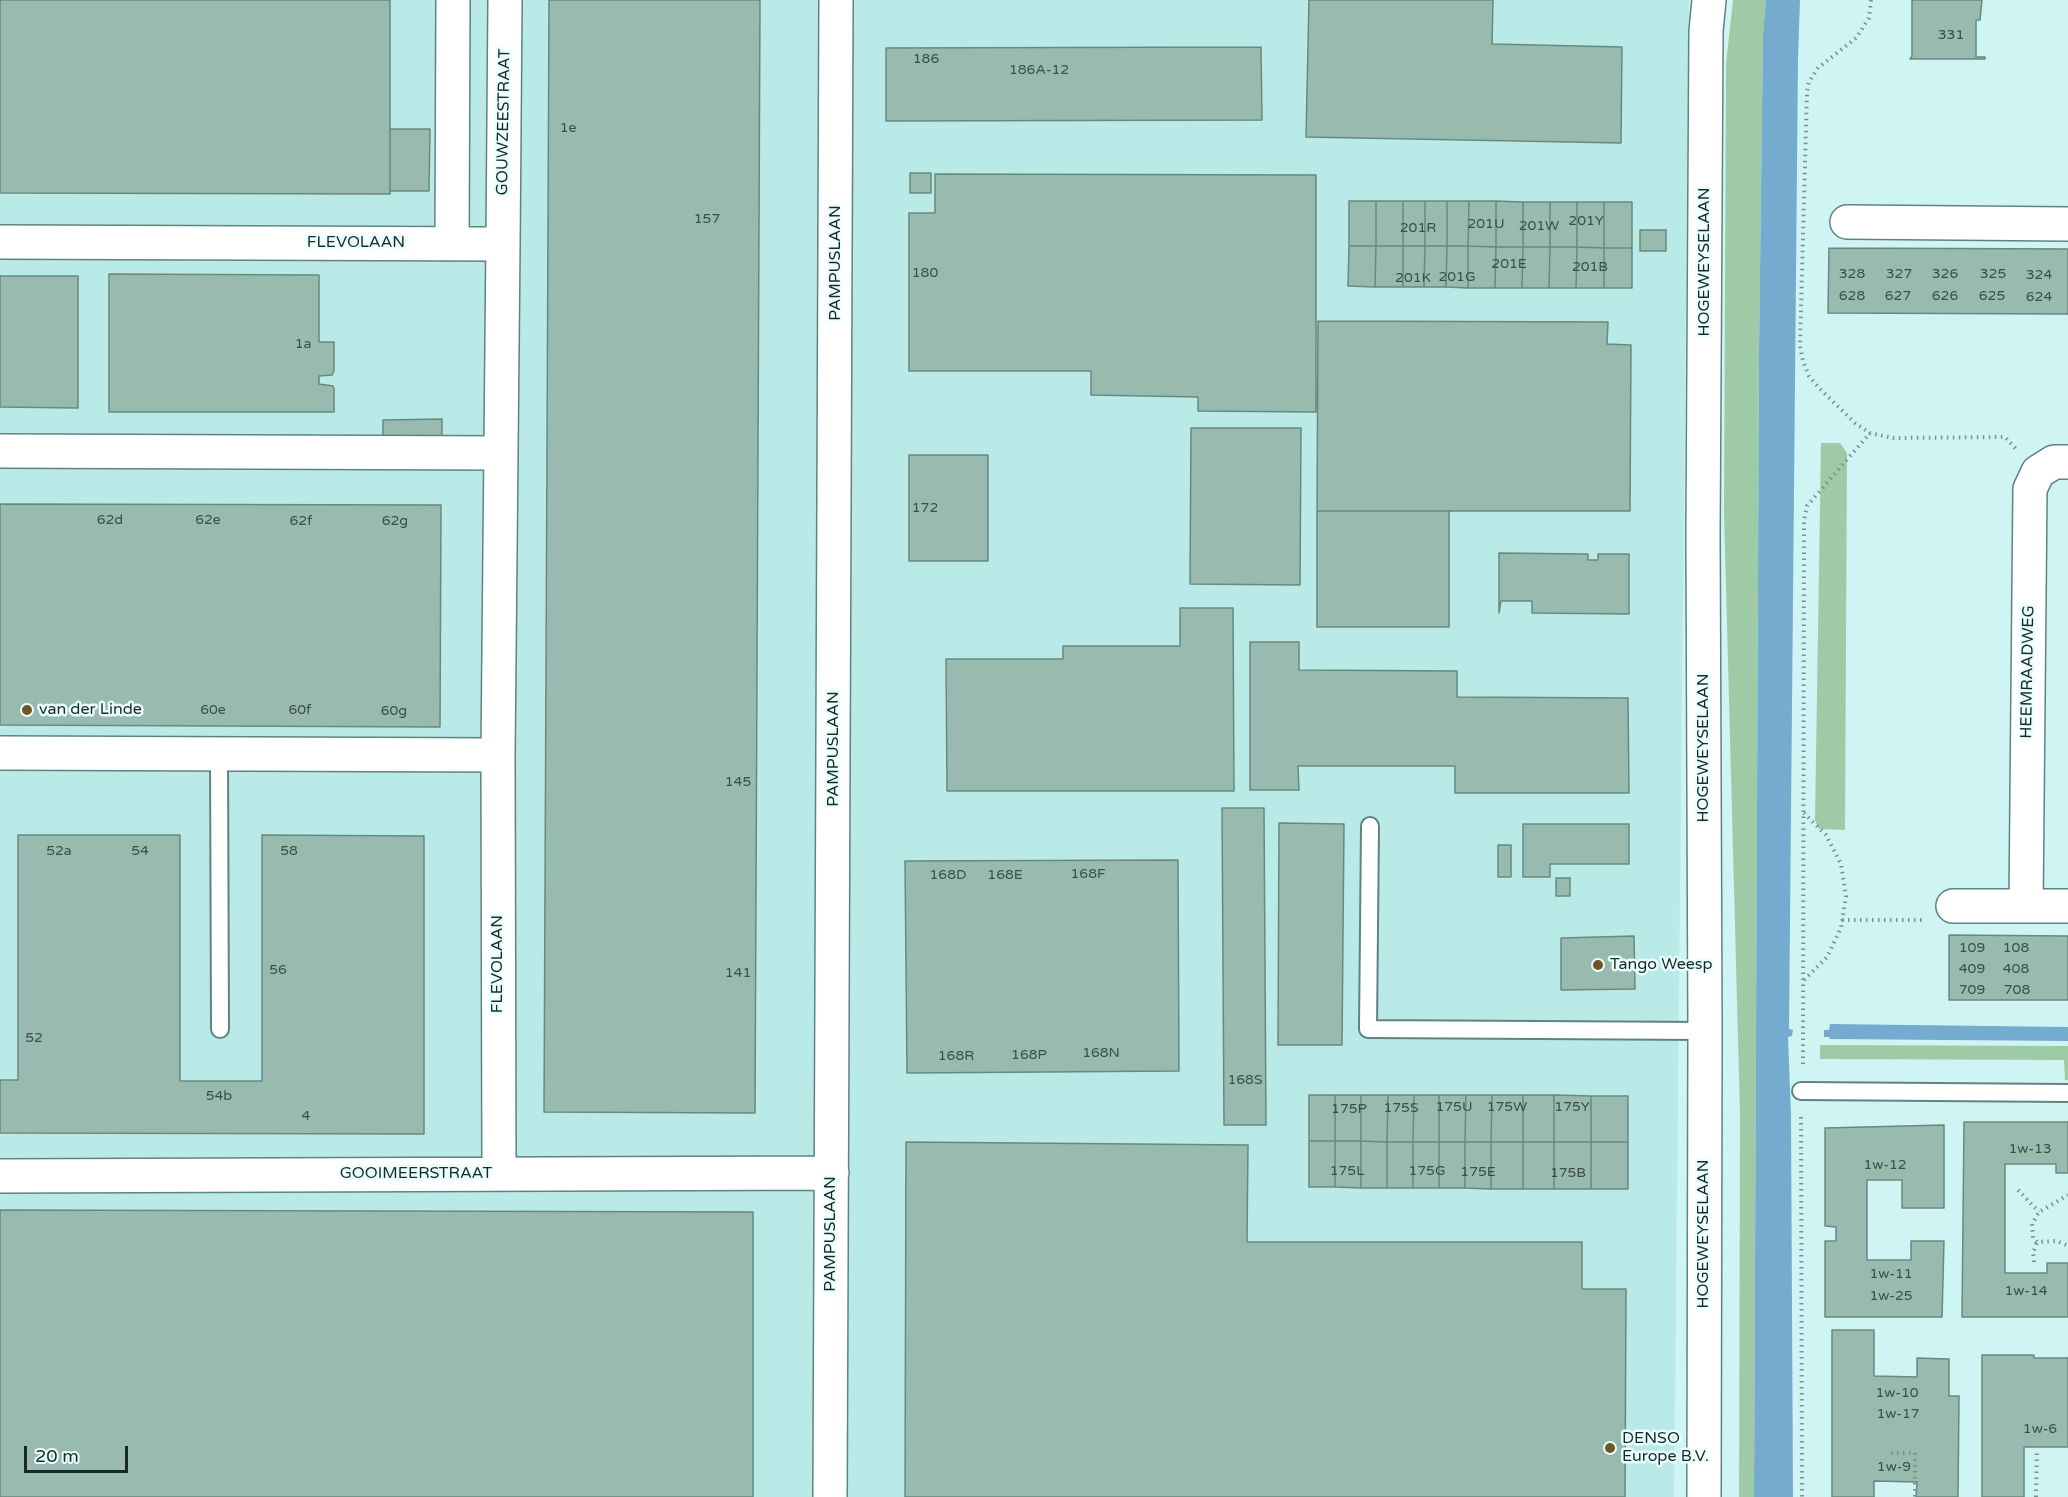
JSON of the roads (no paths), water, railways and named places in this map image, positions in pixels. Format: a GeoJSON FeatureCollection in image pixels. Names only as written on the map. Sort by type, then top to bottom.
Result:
{"type":"FeatureCollection","features":[{"type":"Feature","properties":{"kind":"street"},"geometry":{"type":"LineString","coordinates":[[452,244],[453,0]]}},
{"type":"Feature","properties":{"kind":"street","name":"GOUWZEESTRAAT"},"geometry":{"type":"LineString","coordinates":[[502,244],[505,0]]}},
{"type":"Feature","properties":{"kind":"street","name":"PAMPUSLAAN"},"geometry":{"type":"LineString","coordinates":[[830,1497],[836,0]]}},
{"type":"Feature","properties":{"kind":"street","name":"HOGEWEYSELAAN"},"geometry":{"type":"LineString","coordinates":[[1704,1497],[1703,535],[1706,31],[1709,0]]}},
{"type":"Feature","properties":{"kind":"street"},"geometry":{"type":"LineString","coordinates":[[1847,222],[2068,224]]}},
{"type":"Feature","properties":{"kind":"street","name":"FLEVOLAAN"},"geometry":{"type":"LineString","coordinates":[[0,242],[502,244],[498,755],[499,1174]]}},
{"type":"Feature","properties":{"kind":"street"},"geometry":{"type":"LineString","coordinates":[[0,451],[500,453]]}},
{"type":"Feature","properties":{"kind":"street","name":"HEEMRAADWEG"},"geometry":{"type":"LineString","coordinates":[[2026,906],[2030,489],[2053,467]]}},
{"type":"Feature","properties":{"kind":"street"},"geometry":{"type":"LineString","coordinates":[[0,753],[498,755]]}},
{"type":"Feature","properties":{"kind":"street"},"geometry":{"type":"LineString","coordinates":[[1953,906],[2068,906]]}},
{"type":"Feature","properties":{"kind":"street","name":"GOOIMEERSTRAAT"},"geometry":{"type":"LineString","coordinates":[[0,1176],[832,1173]]}},
{"type":"Feature","properties":{"kind":"lane"},"geometry":{"type":"LineString","coordinates":[[219,754],[220,1029]]}},
{"type":"Feature","properties":{"kind":"lane"},"geometry":{"type":"LineString","coordinates":[[1370,826],[1368,1029],[1705,1031]]}},
{"type":"Feature","properties":{"kind":"lane"},"geometry":{"type":"LineString","coordinates":[[1801,1091],[2068,1093]]}},
{"type":"Feature","properties":{"kind":"place","name":"van der Linde"},"geometry":{"type":"Point","coordinates":[27,710]}},
{"type":"Feature","properties":{"kind":"place","name":"Tango Weesp"},"geometry":{"type":"Point","coordinates":[1598,965]}},
{"type":"Feature","properties":{"kind":"place","name":"DENSO Europe B.V."},"geometry":{"type":"Point","coordinates":[1610,1448]}}]}
